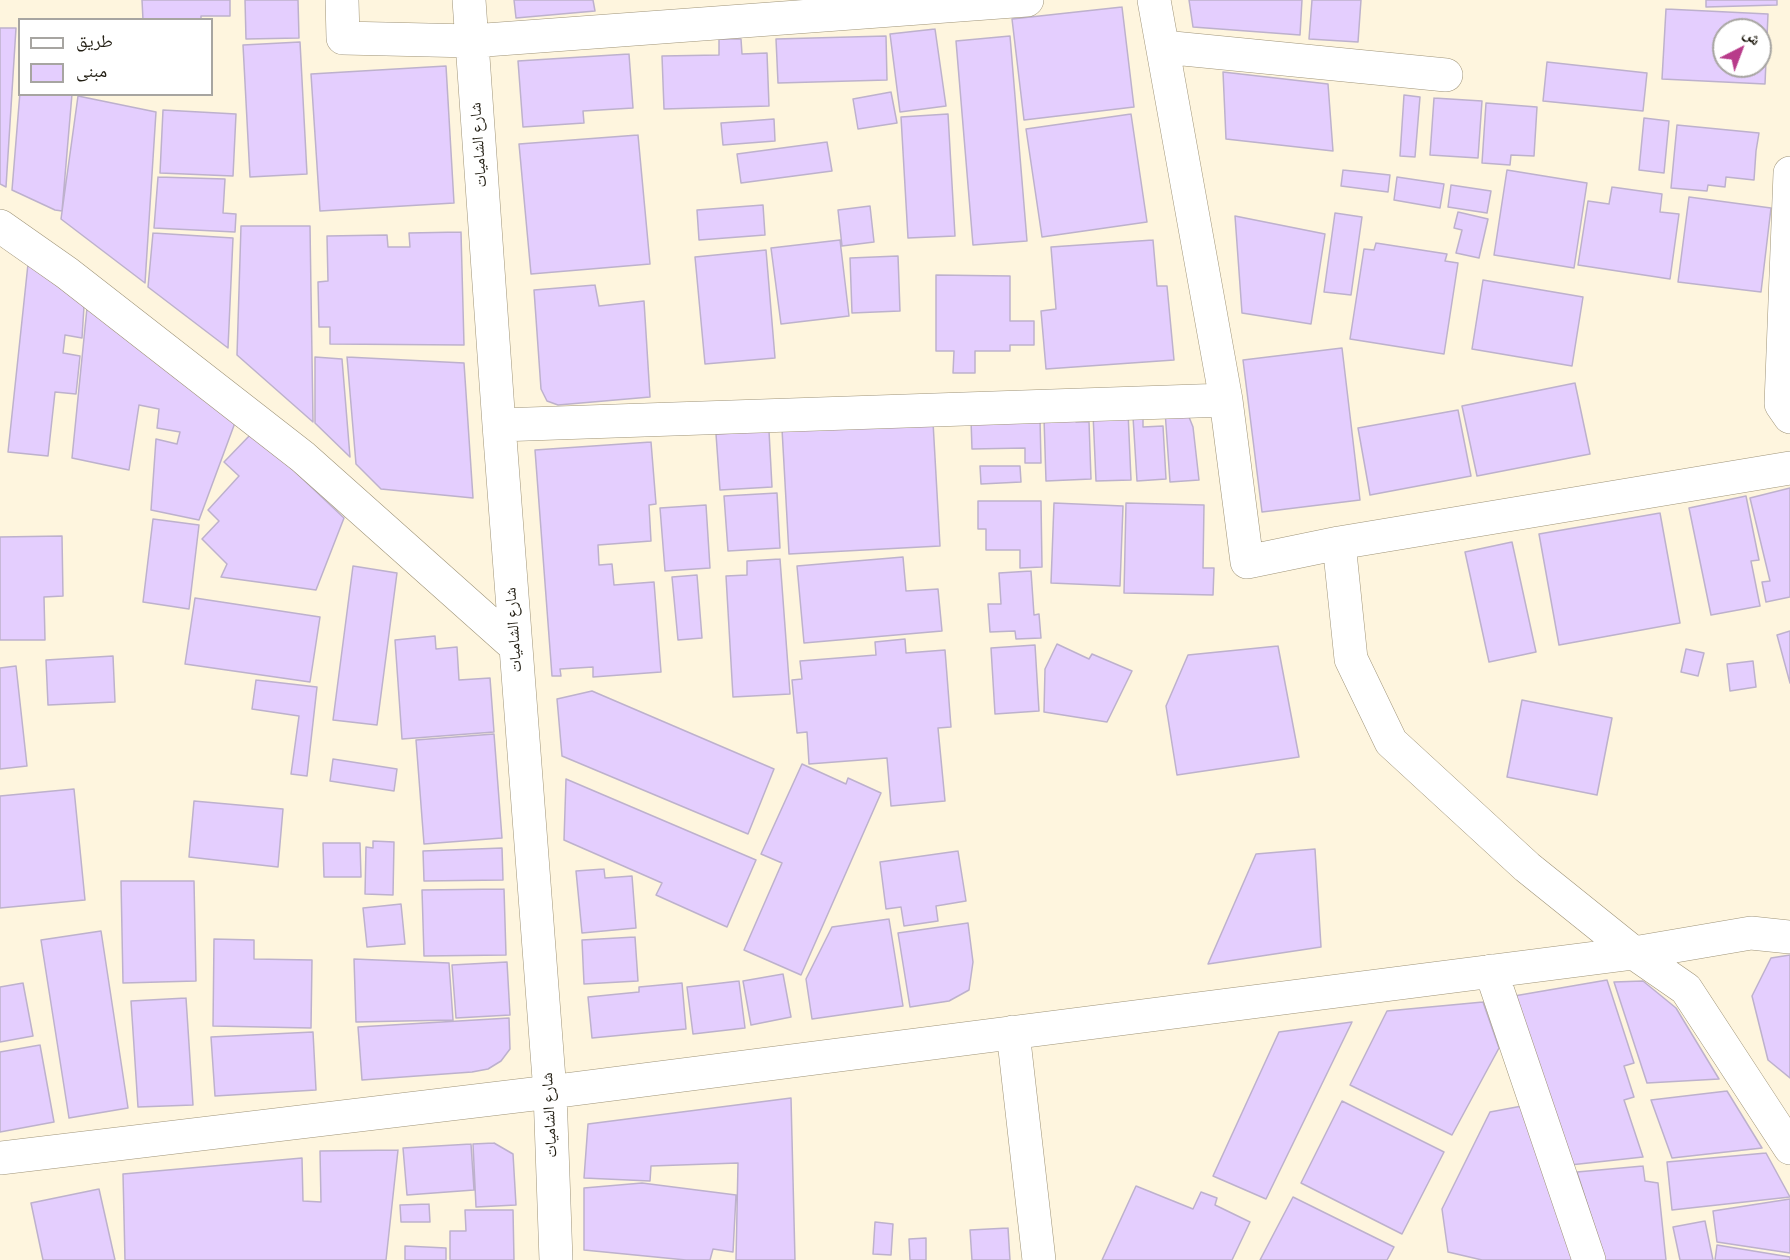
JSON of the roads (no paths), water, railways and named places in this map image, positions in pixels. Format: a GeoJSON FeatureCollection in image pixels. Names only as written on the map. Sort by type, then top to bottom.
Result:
{"type":"FeatureCollection","features":[{"type":"Feature","properties":{"kind":"street"},"geometry":{"type":"LineString","coordinates":[[342,0],[343,38],[472,41],[1027,0]]}},
{"type":"Feature","properties":{"kind":"street","name":"شارع الشاميات"},"geometry":{"type":"LineString","coordinates":[[469,0],[515,646],[550,1092],[556,1260]]}},
{"type":"Feature","properties":{"kind":"street"},"geometry":{"type":"LineString","coordinates":[[1154,0],[1226,400],[1247,562],[1339,543],[1790,468]]}},
{"type":"Feature","properties":{"kind":"street"},"geometry":{"type":"LineString","coordinates":[[1163,47],[1446,75]]}},
{"type":"Feature","properties":{"kind":"street"},"geometry":{"type":"LineString","coordinates":[[1790,173],[1781,404],[1790,417]]}},
{"type":"Feature","properties":{"kind":"street"},"geometry":{"type":"LineString","coordinates":[[0,226],[67,273],[303,457],[515,646]]}},
{"type":"Feature","properties":{"kind":"street"},"geometry":{"type":"LineString","coordinates":[[499,425],[1226,400]]}},
{"type":"Feature","properties":{"kind":"street"},"geometry":{"type":"LineString","coordinates":[[1339,543],[1351,659],[1391,742],[1527,867],[1634,953],[1686,989],[1790,1148]]}},
{"type":"Feature","properties":{"kind":"street"},"geometry":{"type":"LineString","coordinates":[[0,1158],[550,1092],[1634,953],[1751,933],[1790,937]]}},
{"type":"Feature","properties":{"kind":"street"},"geometry":{"type":"LineString","coordinates":[[1491,971],[1589,1260]]}},
{"type":"Feature","properties":{"kind":"street"},"geometry":{"type":"LineString","coordinates":[[1013,1032],[1039,1260]]}}]}
